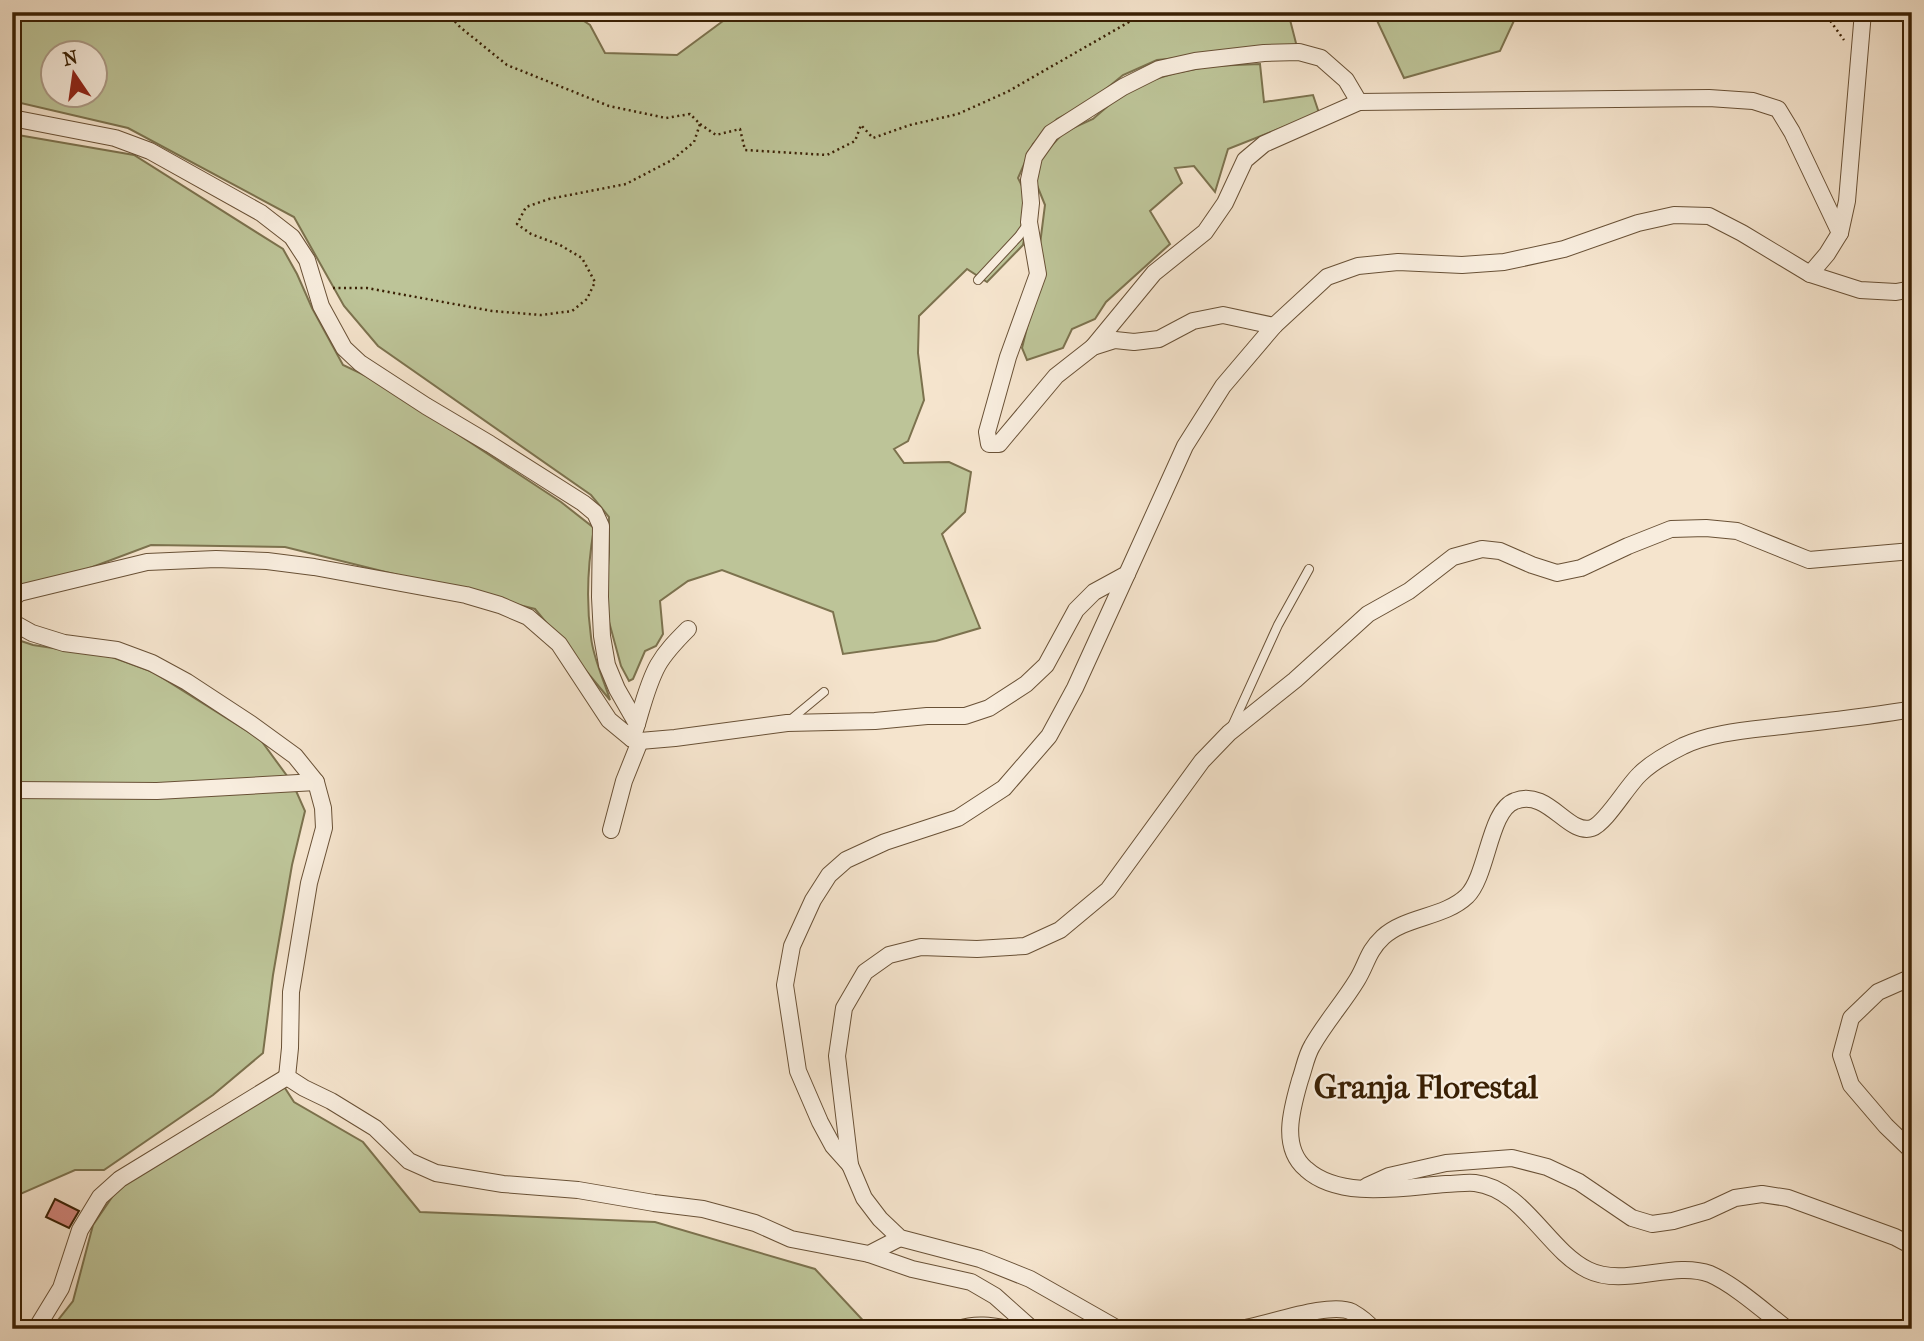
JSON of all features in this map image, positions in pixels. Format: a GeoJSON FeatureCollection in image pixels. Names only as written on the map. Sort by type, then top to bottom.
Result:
{"type":"FeatureCollection","features":[{"type":"Feature","properties":{"kind":"street"},"geometry":{"type":"LineString","coordinates":[[1810,274],[1840,233],[1847,201],[1863,12]]}},
{"type":"Feature","properties":{"kind":"street"},"geometry":{"type":"LineString","coordinates":[[1359,102],[1346,80],[1321,58],[1299,52],[1264,53],[1195,61],[1159,69],[1123,87],[1051,133],[1034,157],[1029,180],[1029,222],[1038,274],[1008,357],[987,432],[989,444],[999,444],[1056,376],[1093,347],[1154,273],[1205,232],[1225,203],[1244,160],[1264,145],[1359,102],[1709,98],[1753,101],[1778,109],[1792,132],[1840,233]]}},
{"type":"Feature","properties":{"kind":"street"},"geometry":{"type":"LineString","coordinates":[[12,118],[115,138],[150,151],[261,213],[292,237],[307,260],[321,306],[344,348],[360,363],[571,495],[595,513],[601,526],[600,597],[607,665],[636,735]]}},
{"type":"Feature","properties":{"kind":"street"},"geometry":{"type":"LineString","coordinates":[[850,1165],[833,1146],[798,1071],[785,985],[792,946],[813,900],[829,875],[846,860],[885,842],[958,818],[1004,788],[1048,736],[1074,688],[1185,446],[1223,386],[1274,326],[1327,277],[1358,266],[1398,262],[1462,265],[1504,262],[1564,249],[1639,223],[1674,215],[1709,216],[1810,274],[1860,290],[1896,292],[1912,289]]}},
{"type":"Feature","properties":{"kind":"street"},"geometry":{"type":"LineString","coordinates":[[1093,347],[1115,340],[1134,342],[1159,339],[1193,321],[1223,315],[1274,326]]}},
{"type":"Feature","properties":{"kind":"street"},"geometry":{"type":"LineString","coordinates":[[1118,1329],[1030,1279],[980,1259],[900,1238],[880,1219],[864,1198],[850,1165],[837,1056],[844,1008],[865,972],[889,956],[921,947],[977,949],[1026,946],[1060,930],[1108,890],[1202,761],[1228,733],[1295,680],[1368,614],[1409,591],[1453,557],[1482,549],[1500,551],[1557,573],[1581,568],[1671,528],[1706,527],[1737,531],[1809,560],[1912,551]]}},
{"type":"Feature","properties":{"kind":"street"},"geometry":{"type":"LineString","coordinates":[[12,600],[19,593],[147,562],[216,559],[267,561],[314,567],[466,595],[528,617],[559,644],[609,720],[636,735],[675,738],[787,723],[965,716],[989,708],[1026,684],[1046,665],[1076,610],[1094,592],[1127,574]]}},
{"type":"Feature","properties":{"kind":"street"},"geometry":{"type":"LineString","coordinates":[[12,618],[14,623],[32,633],[64,643],[117,650],[152,663],[187,682],[251,724],[295,757],[316,782],[323,808],[324,828],[309,883],[291,992],[290,1048],[286,1077]]}},
{"type":"Feature","properties":{"kind":"street"},"geometry":{"type":"LineString","coordinates":[[611,830],[644,701],[658,665],[688,629]]}},
{"type":"Feature","properties":{"kind":"street"},"geometry":{"type":"LineString","coordinates":[[1787,1329],[1709,1273],[1685,1270],[1607,1276],[1590,1272],[1572,1260],[1523,1210],[1498,1189],[1475,1183],[1359,1189],[1337,1185],[1315,1176],[1302,1166],[1292,1148],[1289,1126],[1309,1050],[1359,978],[1368,954],[1385,935],[1455,905],[1470,892],[1484,863],[1501,811],[1514,801],[1533,799],[1553,808],[1577,828],[1589,829],[1600,823],[1643,771],[1684,746],[1755,729],[1876,716],[1912,709]]}},
{"type":"Feature","properties":{"kind":"street"},"geometry":{"type":"LineString","coordinates":[[12,790],[157,791],[316,782]]}},
{"type":"Feature","properties":{"kind":"street"},"geometry":{"type":"LineString","coordinates":[[1912,977],[1878,992],[1851,1018],[1841,1055],[1851,1085],[1886,1126],[1912,1151]]}},
{"type":"Feature","properties":{"kind":"street"},"geometry":{"type":"LineString","coordinates":[[286,1077],[375,1128],[409,1161],[436,1173],[503,1184],[578,1190],[703,1209],[755,1223],[791,1239],[869,1254],[912,1269],[971,1283],[995,1296],[1032,1329]]}},
{"type":"Feature","properties":{"kind":"street"},"geometry":{"type":"LineString","coordinates":[[36,1329],[61,1289],[80,1230],[100,1197],[120,1179],[286,1077]]}},
{"type":"Feature","properties":{"kind":"street"},"geometry":{"type":"LineString","coordinates":[[1359,1189],[1389,1176],[1446,1163],[1512,1158],[1548,1167],[1579,1182],[1632,1218],[1652,1224],[1673,1222],[1735,1198],[1762,1194],[1788,1198],[1895,1237],[1912,1246]]}},
{"type":"Feature","properties":{"kind":"street"},"geometry":{"type":"LineString","coordinates":[[869,1254],[900,1238]]}},
{"type":"Feature","properties":{"kind":"street"},"geometry":{"type":"LineString","coordinates":[[1240,1329],[1329,1308],[1350,1311],[1373,1329]]}},
{"type":"Feature","properties":{"kind":"street"},"geometry":{"type":"LineString","coordinates":[[959,1329],[986,1325],[1009,1329]]}},
{"type":"Feature","properties":{"kind":"lane"},"geometry":{"type":"LineString","coordinates":[[978,280],[1029,222]]}},
{"type":"Feature","properties":{"kind":"lane"},"geometry":{"type":"LineString","coordinates":[[1228,733],[1278,625],[1309,569]]}},
{"type":"Feature","properties":{"kind":"lane"},"geometry":{"type":"LineString","coordinates":[[787,723],[824,692]]}},
{"type":"Feature","properties":{"kind":"path"},"geometry":{"type":"LineString","coordinates":[[446,12],[460,27],[507,65],[609,106],[666,118],[690,114],[716,135],[740,129],[745,150],[827,155],[855,141],[861,125],[873,138],[910,125],[958,114],[1007,92],[1129,22],[1140,12]]}},
{"type":"Feature","properties":{"kind":"path"},"geometry":{"type":"LineString","coordinates":[[1824,12],[1858,60]]}},
{"type":"Feature","properties":{"kind":"path"},"geometry":{"type":"LineString","coordinates":[[321,306],[329,288],[367,288],[492,311],[541,314],[572,311],[587,299],[595,282],[582,258],[560,245],[531,234],[517,224],[526,207],[549,199],[625,184],[671,160],[694,142],[700,124]]}},
{"type":"Feature","properties":{"kind":"green space"},"geometry":{"type":"Polygon","coordinates":[[[12,12],[570,12],[590,25],[605,53],[677,55],[723,21],[718,12],[1288,12],[1297,47],[1157,60],[1123,75],[1090,102],[1057,119],[1033,144],[1018,178],[1031,204],[1023,245],[987,282],[967,269],[919,316],[918,353],[924,400],[908,441],[894,449],[904,463],[949,462],[971,472],[965,512],[942,534],[980,628],[936,641],[843,654],[833,612],[722,570],[688,581],[660,601],[663,634],[656,646],[645,651],[633,679],[629,681],[621,666],[605,607],[609,517],[591,495],[378,346],[344,306],[294,217],[128,128],[42,108],[108,108],[108,38],[38,38],[38,107],[12,101],[12,12]]]}},
{"type":"Feature","properties":{"kind":"green space"},"geometry":{"type":"Polygon","coordinates":[[[1373,12],[1518,12],[1500,51],[1404,78],[1373,12]]]}},
{"type":"Feature","properties":{"kind":"green space"},"geometry":{"type":"Polygon","coordinates":[[[1260,64],[1264,102],[1313,95],[1319,113],[1228,149],[1215,192],[1194,166],[1175,168],[1182,183],[1150,211],[1170,244],[1106,302],[1095,319],[1072,329],[1063,348],[1027,360],[1022,348],[1032,307],[1045,205],[1032,173],[1042,156],[1064,132],[1093,119],[1130,87],[1175,73],[1211,66],[1260,64]]]}},
{"type":"Feature","properties":{"kind":"green space"},"geometry":{"type":"Polygon","coordinates":[[[12,134],[134,155],[283,249],[343,365],[377,381],[561,502],[594,528],[588,582],[589,624],[594,653],[610,700],[535,609],[285,547],[151,545],[63,578],[12,586],[12,134]]]}},
{"type":"Feature","properties":{"kind":"green space"},"geometry":{"type":"Polygon","coordinates":[[[12,638],[33,645],[112,657],[153,672],[260,739],[293,784],[305,811],[292,865],[263,1053],[213,1095],[104,1170],[75,1170],[12,1200],[12,638]]]}},
{"type":"Feature","properties":{"kind":"green space"},"geometry":{"type":"Polygon","coordinates":[[[283,1085],[294,1102],[363,1142],[420,1212],[655,1222],[815,1269],[871,1329],[51,1329],[73,1301],[93,1225],[121,1184],[283,1085]]]}},
{"type":"Feature","properties":{"kind":"building"},"geometry":{"type":"Polygon","coordinates":[[[55,1199],[79,1211],[69,1228],[46,1217],[55,1199]]]}},
{"type":"Feature","properties":{"kind":"district","name":"Granja Florestal"},"geometry":{"type":"Point","coordinates":[1426,1086]}}]}
